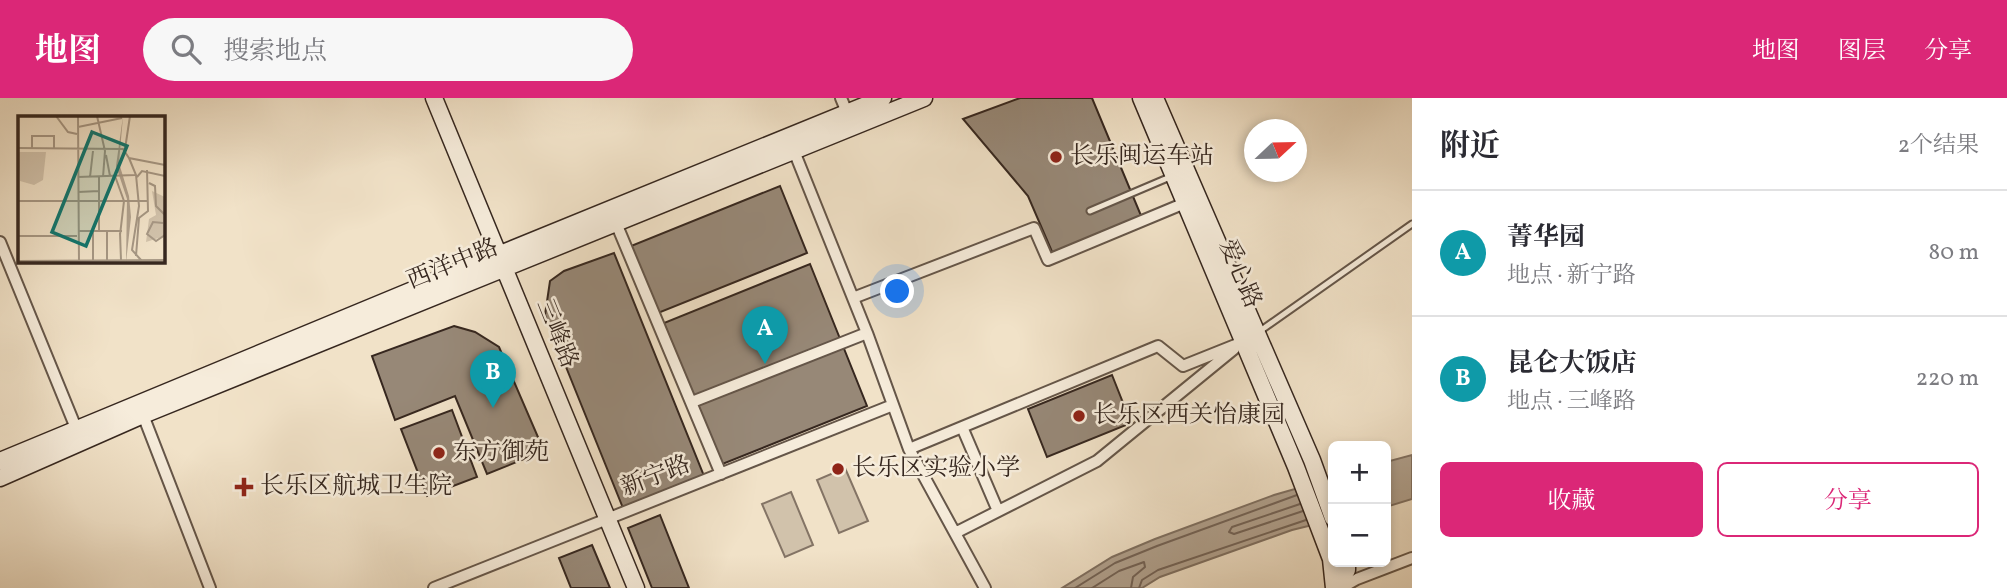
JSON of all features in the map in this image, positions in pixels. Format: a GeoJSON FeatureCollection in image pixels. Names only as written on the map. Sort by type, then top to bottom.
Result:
{"type":"FeatureCollection","features":[{"type":"Feature","properties":{"kind":"main road","name":"三峰路"},"geometry":{"type":"LineString","coordinates":[[434,98],[636,588]]}},
{"type":"Feature","properties":{"kind":"main road","name":"西洋中路"},"geometry":{"type":"LineString","coordinates":[[0,461],[143,415],[883,98]]}},
{"type":"Feature","properties":{"kind":"main road","name":"西洋中路"},"geometry":{"type":"LineString","coordinates":[[0,478],[79,435],[501,262],[616,223],[794,150],[847,112],[924,98]]}},
{"type":"Feature","properties":{"kind":"main road","name":"爱心路"},"geometry":{"type":"LineString","coordinates":[[1141,98],[1185,203],[1304,463]]}},
{"type":"Feature","properties":{"kind":"main road","name":"爱心路"},"geometry":{"type":"LineString","coordinates":[[1155,98],[1249,338]]}},
{"type":"Feature","properties":{"kind":"main road"},"geometry":{"type":"LineString","coordinates":[[1304,463],[1328,509]]}},
{"type":"Feature","properties":{"kind":"main road"},"geometry":{"type":"LineString","coordinates":[[1304,463],[1328,530]]}},
{"type":"Feature","properties":{"kind":"main road"},"geometry":{"type":"LineString","coordinates":[[1337,588],[1339,567]]}},
{"type":"Feature","properties":{"kind":"street"},"geometry":{"type":"LineString","coordinates":[[794,150],[867,333],[909,449],[985,588]]}},
{"type":"Feature","properties":{"kind":"street"},"geometry":{"type":"LineString","coordinates":[[853,298],[1034,228],[1048,260],[1185,203]]}},
{"type":"Feature","properties":{"kind":"street"},"geometry":{"type":"LineString","coordinates":[[616,223],[721,474]]}},
{"type":"Feature","properties":{"kind":"street"},"geometry":{"type":"LineString","coordinates":[[0,242],[79,435]]}},
{"type":"Feature","properties":{"kind":"street"},"geometry":{"type":"LineString","coordinates":[[692,402],[867,333]]}},
{"type":"Feature","properties":{"kind":"street"},"geometry":{"type":"LineString","coordinates":[[909,449],[1158,346],[1183,366],[1249,338]]}},
{"type":"Feature","properties":{"kind":"street"},"geometry":{"type":"LineString","coordinates":[[955,533],[1097,461],[1249,338]]}},
{"type":"Feature","properties":{"kind":"street","name":"新宁路"},"geometry":{"type":"LineString","coordinates":[[434,588],[893,405]]}},
{"type":"Feature","properties":{"kind":"street"},"geometry":{"type":"LineString","coordinates":[[143,415],[210,588]]}},
{"type":"Feature","properties":{"kind":"street"},"geometry":{"type":"LineString","coordinates":[[962,427],[998,511]]}},
{"type":"Feature","properties":{"kind":"street"},"geometry":{"type":"LineString","coordinates":[[1337,588],[1412,558]]}},
{"type":"Feature","properties":{"kind":"lane"},"geometry":{"type":"LineString","coordinates":[[1090,211],[1173,176]]}},
{"type":"Feature","properties":{"kind":"lane"},"geometry":{"type":"LineString","coordinates":[[1249,338],[1412,225]]}},
{"type":"Feature","properties":{"kind":"shaded area"},"geometry":{"type":"Polygon","coordinates":[[[845,468],[868,521],[839,533],[817,480],[845,468]]]}},
{"type":"Feature","properties":{"kind":"shaded area"},"geometry":{"type":"Polygon","coordinates":[[[791,492],[813,545],[785,557],[762,504],[791,492]]]}},
{"type":"Feature","properties":{"kind":"water"},"geometry":{"type":"Polygon","coordinates":[[[1412,455],[1412,499],[1391,505],[1391,504],[1391,461],[1412,455]]]}},
{"type":"Feature","properties":{"kind":"water"},"geometry":{"type":"Polygon","coordinates":[[[1328,479],[1328,521],[1292,530],[1160,577],[1142,588],[1062,588],[1112,557],[1274,495],[1328,479]]]}},
{"type":"Feature","properties":{"kind":"building","name":"长乐闽运车站"},"geometry":{"type":"Polygon","coordinates":[[[1020,98],[1092,98],[1142,218],[1053,254],[1028,196],[963,119],[1020,98]]]}},
{"type":"Feature","properties":{"kind":"building"},"geometry":{"type":"Polygon","coordinates":[[[780,186],[807,253],[658,313],[631,246],[780,186]]]}},
{"type":"Feature","properties":{"kind":"building"},"geometry":{"type":"Polygon","coordinates":[[[614,253],[704,476],[623,508],[545,315],[550,281],[564,271],[614,253]]]}},
{"type":"Feature","properties":{"kind":"building"},"geometry":{"type":"Polygon","coordinates":[[[810,264],[867,406],[720,465],[664,323],[810,264]]]}},
{"type":"Feature","properties":{"kind":"building"},"geometry":{"type":"Polygon","coordinates":[[[454,326],[475,332],[499,347],[544,451],[487,474],[455,396],[395,420],[372,356],[454,326]]]}},
{"type":"Feature","properties":{"kind":"building","name":"长乐区西关怡康园"},"geometry":{"type":"Polygon","coordinates":[[[1112,375],[1131,423],[1047,457],[1028,409],[1112,375]]]}},
{"type":"Feature","properties":{"kind":"building","name":"东方御苑"},"geometry":{"type":"Polygon","coordinates":[[[452,410],[477,477],[427,496],[401,429],[452,410]]]}},
{"type":"Feature","properties":{"kind":"building"},"geometry":{"type":"Polygon","coordinates":[[[660,515],[689,588],[652,588],[628,528],[660,515]]]}},
{"type":"Feature","properties":{"kind":"building"},"geometry":{"type":"Polygon","coordinates":[[[592,545],[610,588],[571,588],[559,558],[592,545]]]}},
{"type":"Feature","properties":{"kind":"place","name":"长乐闽运车站"},"geometry":{"type":"Point","coordinates":[1056,157]}},
{"type":"Feature","properties":{"kind":"place","name":"菁华园"},"geometry":{"type":"Point","coordinates":[765,364]}},
{"type":"Feature","properties":{"kind":"place","name":"昆仑大饭店"},"geometry":{"type":"Point","coordinates":[493,408]}},
{"type":"Feature","properties":{"kind":"place","name":"长乐区西关怡康园"},"geometry":{"type":"Point","coordinates":[1079,416]}},
{"type":"Feature","properties":{"kind":"place","name":"东方御苑"},"geometry":{"type":"Point","coordinates":[439,453]}},
{"type":"Feature","properties":{"kind":"place","name":"长乐区实验小学"},"geometry":{"type":"Point","coordinates":[838,469]}},
{"type":"Feature","properties":{"kind":"place","name":"长乐区航城卫生院"},"geometry":{"type":"Point","coordinates":[244,487]}}]}
